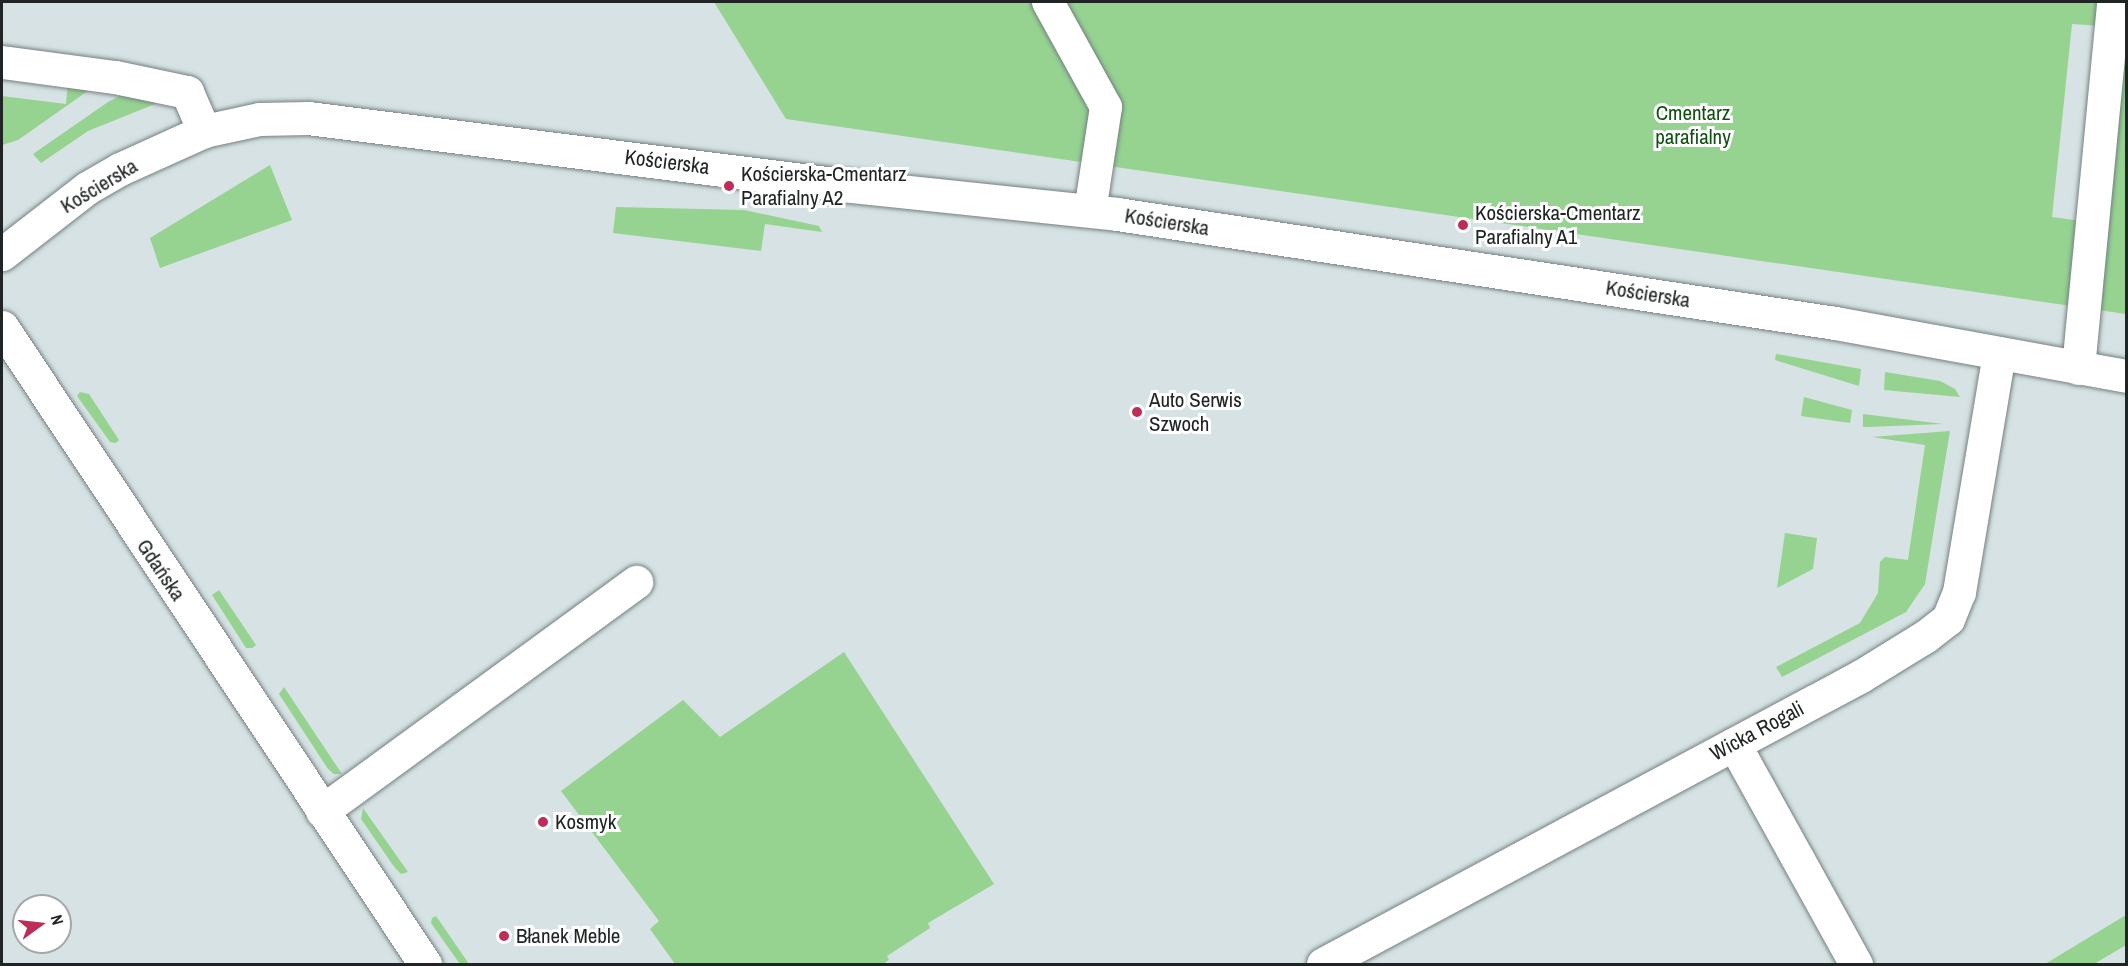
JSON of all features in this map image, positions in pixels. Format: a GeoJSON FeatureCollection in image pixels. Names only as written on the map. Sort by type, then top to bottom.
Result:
{"type":"FeatureCollection","features":[{"type":"Feature","properties":{"kind":"main road"},"geometry":{"type":"LineString","coordinates":[[2078,368],[2113,2]]}},
{"type":"Feature","properties":{"kind":"main road"},"geometry":{"type":"LineString","coordinates":[[2,62],[115,77],[187,92],[204,131]]}},
{"type":"Feature","properties":{"kind":"main road","name":"Kościerska"},"geometry":{"type":"LineString","coordinates":[[2,254],[87,188],[120,169],[204,131],[259,119],[308,118],[842,185],[1090,211],[1765,312],[2127,376]]}},
{"type":"Feature","properties":{"kind":"main road","name":"Gdańska"},"geometry":{"type":"LineString","coordinates":[[2,327],[425,964]]}},
{"type":"Feature","properties":{"kind":"main road","name":"Wicka Rogali"},"geometry":{"type":"LineString","coordinates":[[1323,964],[1903,652],[1948,619],[1959,592],[1999,353]]}},
{"type":"Feature","properties":{"kind":"main road"},"geometry":{"type":"LineString","coordinates":[[322,811],[636,582]]}},
{"type":"Feature","properties":{"kind":"main road"},"geometry":{"type":"LineString","coordinates":[[1734,744],[1856,964]]}},
{"type":"Feature","properties":{"kind":"street"},"geometry":{"type":"LineString","coordinates":[[1048,2],[1106,107],[1090,211]]}},
{"type":"Feature","properties":{"kind":"green space","name":"Cmentarz parafialny"},"geometry":{"type":"Polygon","coordinates":[[[714,2],[2126,2],[2126,314],[786,119],[714,2]],[[2072,24],[2052,217],[2081,221],[2101,26],[2072,24]]]}},
{"type":"Feature","properties":{"kind":"green space"},"geometry":{"type":"Polygon","coordinates":[[[68,81],[92,88],[18,140],[2,145],[2,96],[66,104],[68,81]]]}},
{"type":"Feature","properties":{"kind":"green space"},"geometry":{"type":"Polygon","coordinates":[[[128,92],[156,96],[155,104],[88,131],[41,163],[33,154],[108,102],[128,92]]]}},
{"type":"Feature","properties":{"kind":"green space"},"geometry":{"type":"Polygon","coordinates":[[[270,165],[292,220],[160,268],[150,238],[270,165]]]}},
{"type":"Feature","properties":{"kind":"green space"},"geometry":{"type":"Polygon","coordinates":[[[616,207],[744,210],[819,226],[822,232],[765,224],[761,251],[613,233],[616,207]]]}},
{"type":"Feature","properties":{"kind":"green space"},"geometry":{"type":"Polygon","coordinates":[[[1776,354],[1861,369],[1859,386],[1775,360],[1776,354]]]}},
{"type":"Feature","properties":{"kind":"green space"},"geometry":{"type":"Polygon","coordinates":[[[1885,372],[1940,381],[1955,389],[1960,397],[1884,390],[1885,372]]]}},
{"type":"Feature","properties":{"kind":"green space"},"geometry":{"type":"Polygon","coordinates":[[[80,392],[89,394],[119,440],[116,443],[110,442],[77,396],[80,392]]]}},
{"type":"Feature","properties":{"kind":"green space"},"geometry":{"type":"Polygon","coordinates":[[[1804,397],[1852,410],[1850,423],[1801,416],[1804,397]]]}},
{"type":"Feature","properties":{"kind":"green space"},"geometry":{"type":"Polygon","coordinates":[[[1863,414],[1943,424],[1863,427],[1863,414]]]}},
{"type":"Feature","properties":{"kind":"green space"},"geometry":{"type":"Polygon","coordinates":[[[1950,431],[1925,584],[1906,612],[1782,677],[1776,667],[1860,623],[1878,593],[1880,562],[1885,557],[1908,560],[1925,445],[1872,437],[1950,431]]]}},
{"type":"Feature","properties":{"kind":"green space"},"geometry":{"type":"Polygon","coordinates":[[[1785,533],[1817,538],[1813,569],[1777,588],[1785,533]]]}},
{"type":"Feature","properties":{"kind":"green space"},"geometry":{"type":"Polygon","coordinates":[[[219,590],[256,645],[252,648],[246,648],[212,595],[219,590]]]}},
{"type":"Feature","properties":{"kind":"green space"},"geometry":{"type":"Polygon","coordinates":[[[844,652],[994,884],[928,923],[930,928],[887,956],[889,960],[883,964],[675,964],[650,929],[659,921],[561,791],[683,700],[720,737],[844,652]]]}},
{"type":"Feature","properties":{"kind":"green space"},"geometry":{"type":"Polygon","coordinates":[[[284,687],[342,774],[334,774],[328,769],[279,694],[284,687]]]}},
{"type":"Feature","properties":{"kind":"green space"},"geometry":{"type":"Polygon","coordinates":[[[363,808],[408,872],[401,874],[395,868],[361,819],[363,808]]]}},
{"type":"Feature","properties":{"kind":"green space"},"geometry":{"type":"Polygon","coordinates":[[[2126,915],[2126,945],[2094,964],[2045,964],[2126,915]]]}},
{"type":"Feature","properties":{"kind":"green space"},"geometry":{"type":"Polygon","coordinates":[[[436,916],[469,964],[460,964],[431,923],[432,918],[436,916]]]}},
{"type":"Feature","properties":{"kind":"place","name":"Kościerska-Cmentarz Parafialny A2"},"geometry":{"type":"Point","coordinates":[729,186]}},
{"type":"Feature","properties":{"kind":"place","name":"Kościerska-Cmentarz Parafialny A1"},"geometry":{"type":"Point","coordinates":[1463,225]}},
{"type":"Feature","properties":{"kind":"place","name":"Auto Serwis Szwoch"},"geometry":{"type":"Point","coordinates":[1137,412]}},
{"type":"Feature","properties":{"kind":"place","name":"Kosmyk"},"geometry":{"type":"Point","coordinates":[543,822]}},
{"type":"Feature","properties":{"kind":"place","name":"Błanek Meble"},"geometry":{"type":"Point","coordinates":[504,936]}}]}
